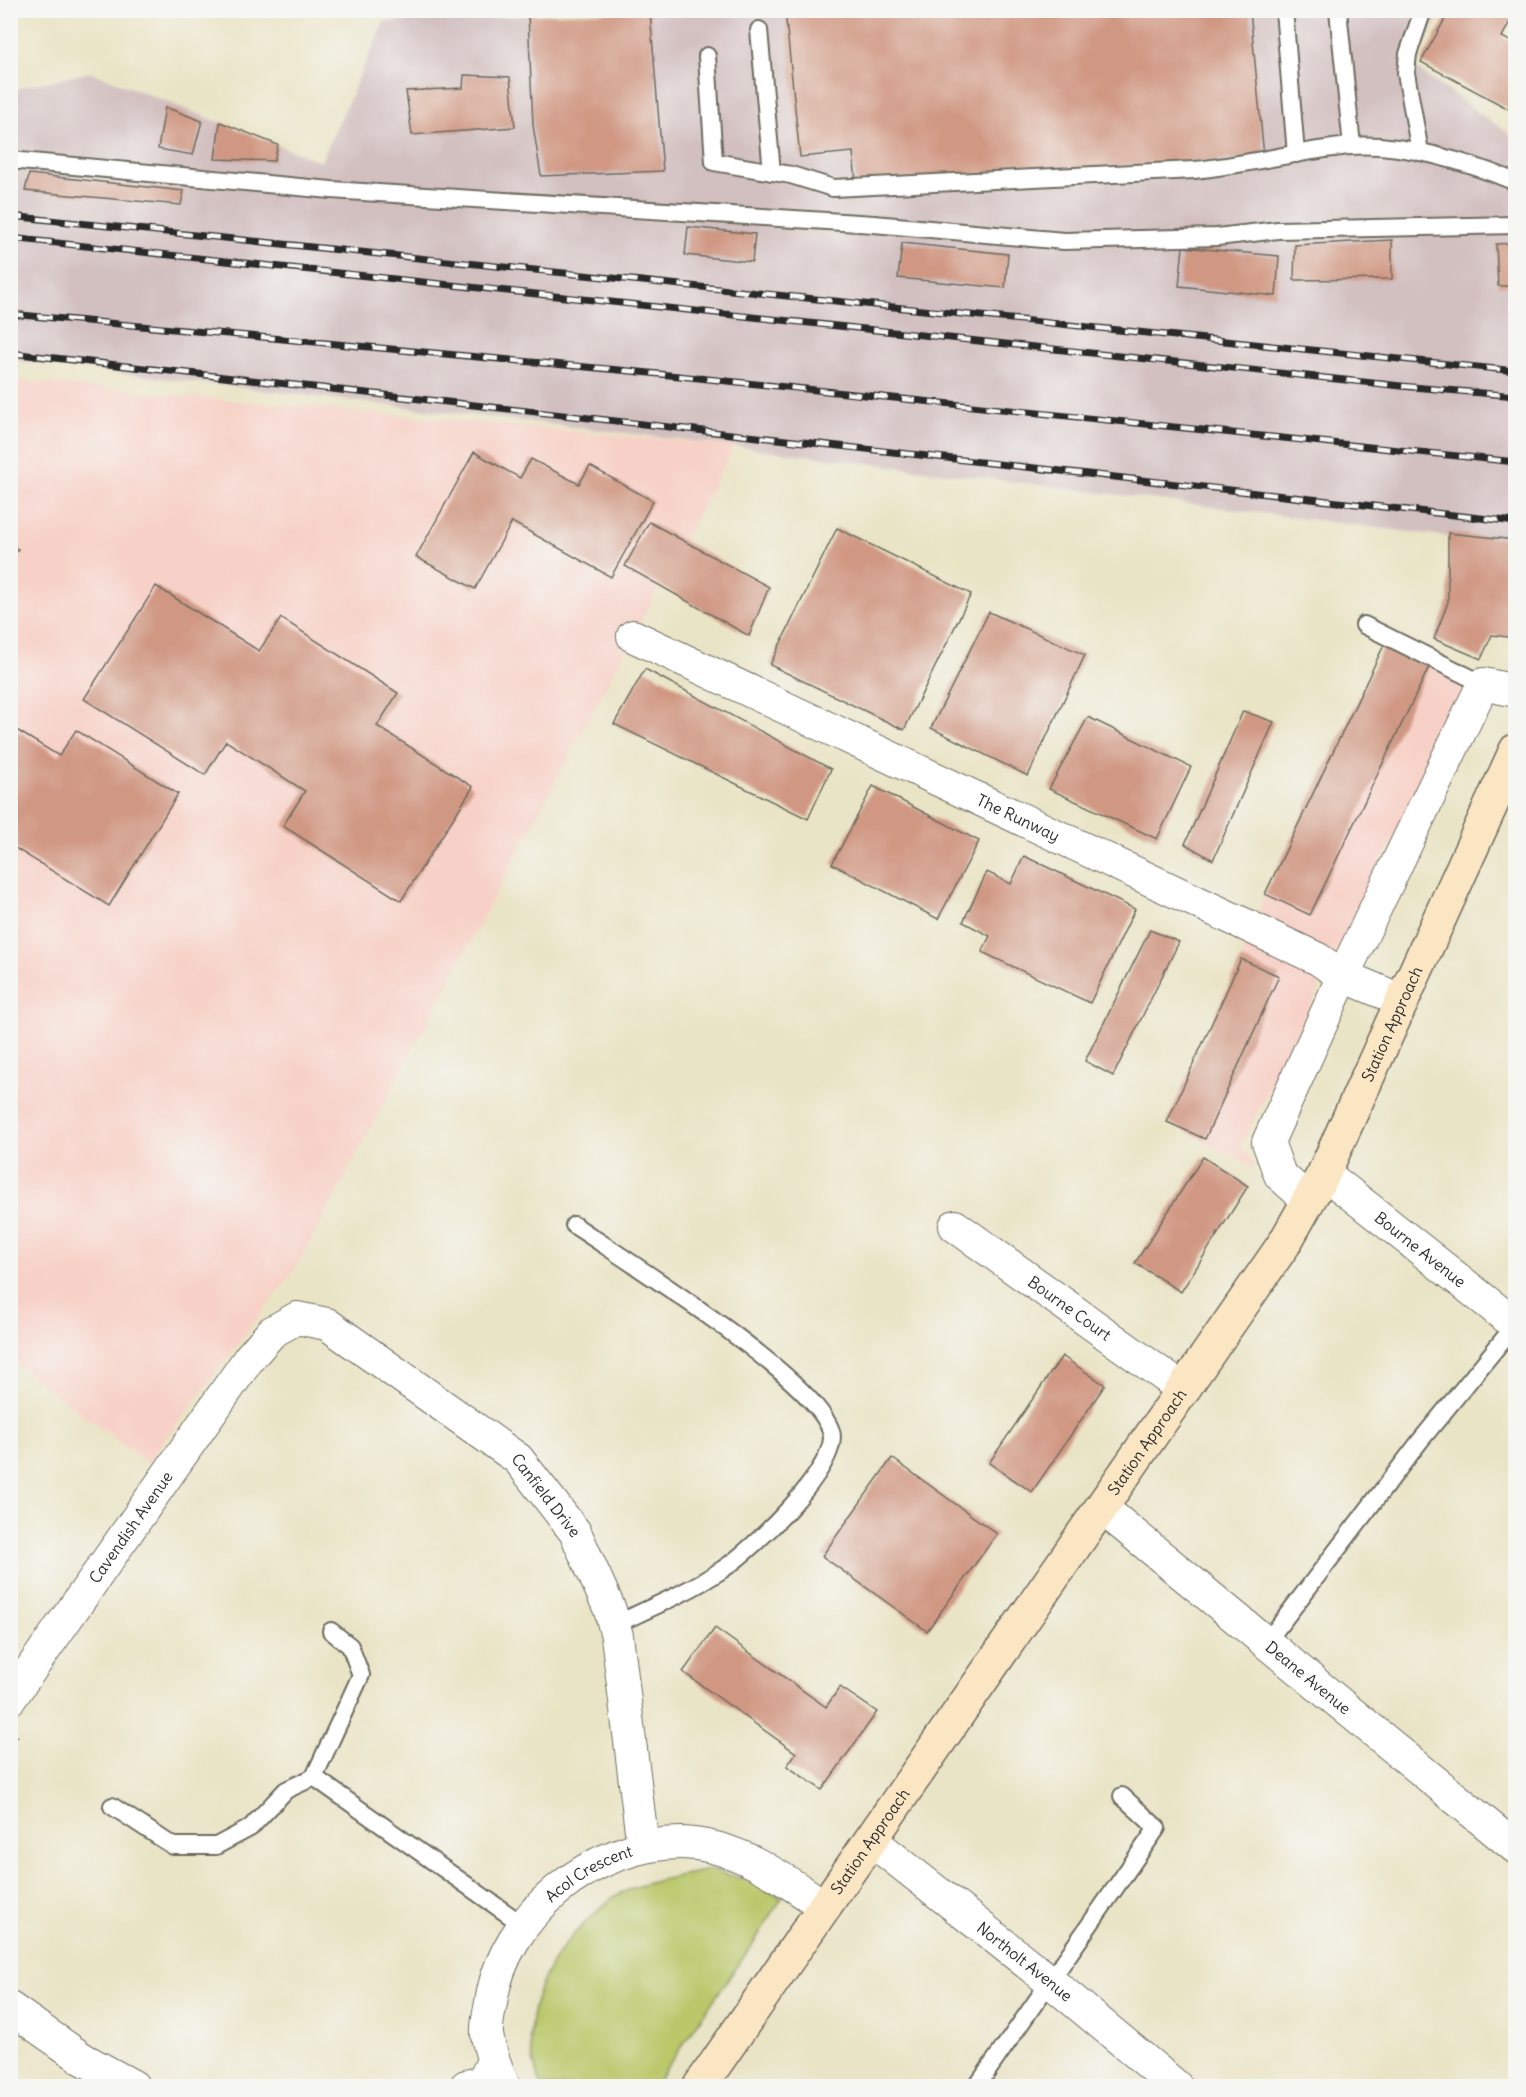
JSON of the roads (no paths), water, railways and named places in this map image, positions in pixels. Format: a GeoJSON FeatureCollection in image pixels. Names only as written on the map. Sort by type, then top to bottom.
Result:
{"type":"FeatureCollection","features":[{"type":"Feature","properties":{"kind":"street","name":"The Runway"},"geometry":{"type":"LineString","coordinates":[[633,636],[1296,949],[1343,976],[1403,1001]]}},
{"type":"Feature","properties":{"kind":"street"},"geometry":{"type":"LineString","coordinates":[[1483,684],[1514,679]]}},
{"type":"Feature","properties":{"kind":"street","name":"Bourne Avenue"},"geometry":{"type":"LineString","coordinates":[[1483,684],[1343,976],[1268,1142],[1280,1175],[1316,1186],[1515,1325]]}},
{"type":"Feature","properties":{"kind":"street","name":"Station Approach"},"geometry":{"type":"LineString","coordinates":[[700,2086],[1284,1244],[1316,1186],[1514,757]]}},
{"type":"Feature","properties":{"kind":"street","name":"Bourne Court"},"geometry":{"type":"LineString","coordinates":[[955,1226],[1184,1390]]}},
{"type":"Feature","properties":{"kind":"street","name":"Canfield Drive"},"geometry":{"type":"LineString","coordinates":[[250,1357],[272,1332],[297,1318],[327,1324],[518,1460],[574,1532],[610,1610],[614,1625],[643,1847]]}},
{"type":"Feature","properties":{"kind":"street","name":"Cavendish Avenue"},"geometry":{"type":"LineString","coordinates":[[10,1699],[250,1357]]}},
{"type":"Feature","properties":{"kind":"street","name":"Deane Avenue"},"geometry":{"type":"LineString","coordinates":[[1102,1508],[1515,1848]]}},
{"type":"Feature","properties":{"kind":"street","name":"Northolt Avenue"},"geometry":{"type":"LineString","coordinates":[[871,1840],[1051,1982],[1176,2086]]}},
{"type":"Feature","properties":{"kind":"street","name":"Acol Crescent"},"geometry":{"type":"LineString","coordinates":[[499,2074],[487,2032],[492,1993],[502,1956],[523,1925],[569,1879],[606,1861],[643,1847],[682,1843],[720,1851],[763,1865],[825,1907]]}},
{"type":"Feature","properties":{"kind":"street"},"geometry":{"type":"LineString","coordinates":[[10,2008],[83,2059],[133,2086]]}},
{"type":"Feature","properties":{"kind":"street"},"geometry":{"type":"LineString","coordinates":[[466,2086],[483,2082],[499,2074]]}},
{"type":"Feature","properties":{"kind":"lane"},"geometry":{"type":"LineString","coordinates":[[1284,10],[1296,154]]}},
{"type":"Feature","properties":{"kind":"lane"},"geometry":{"type":"LineString","coordinates":[[1338,10],[1352,146]]}},
{"type":"Feature","properties":{"kind":"lane"},"geometry":{"type":"LineString","coordinates":[[1420,152],[1406,73],[1408,54],[1423,10]]}},
{"type":"Feature","properties":{"kind":"lane"},"geometry":{"type":"LineString","coordinates":[[759,30],[772,172]]}},
{"type":"Feature","properties":{"kind":"lane"},"geometry":{"type":"LineString","coordinates":[[707,56],[714,162],[772,172],[833,188],[877,188],[1194,170],[1244,165],[1296,154],[1352,146],[1420,152],[1483,168],[1515,182]]}},
{"type":"Feature","properties":{"kind":"lane"},"geometry":{"type":"LineString","coordinates":[[10,160],[330,190],[874,224],[1064,241],[1217,237],[1278,230],[1515,225]]}},
{"type":"Feature","properties":{"kind":"lane"},"geometry":{"type":"LineString","coordinates":[[1364,625],[1483,684]]}},
{"type":"Feature","properties":{"kind":"lane"},"geometry":{"type":"LineString","coordinates":[[574,1225],[704,1314],[800,1388],[823,1413],[832,1433],[831,1450],[815,1475],[804,1492],[769,1531],[724,1569],[614,1625]]}},
{"type":"Feature","properties":{"kind":"lane"},"geometry":{"type":"LineString","coordinates":[[1266,1643],[1420,1441],[1515,1325]]}},
{"type":"Feature","properties":{"kind":"lane"},"geometry":{"type":"LineString","coordinates":[[112,1806],[173,1846],[216,1846],[250,1828],[286,1790],[314,1777],[361,1675],[350,1646],[331,1631]]}},
{"type":"Feature","properties":{"kind":"lane"},"geometry":{"type":"LineString","coordinates":[[314,1777],[523,1925]]}},
{"type":"Feature","properties":{"kind":"lane"},"geometry":{"type":"LineString","coordinates":[[977,2086],[1157,1828],[1122,1796]]}},
{"type":"Feature","properties":{"kind":"railway"},"geometry":{"type":"LineString","coordinates":[[10,216],[1516,371]]}},
{"type":"Feature","properties":{"kind":"railway"},"geometry":{"type":"LineString","coordinates":[[10,238],[1401,386],[1516,396]]}},
{"type":"Feature","properties":{"kind":"railway"},"geometry":{"type":"LineString","coordinates":[[10,314],[630,371],[1516,462]]}},
{"type":"Feature","properties":{"kind":"railway"},"geometry":{"type":"LineString","coordinates":[[10,353],[1516,522]]}}]}
